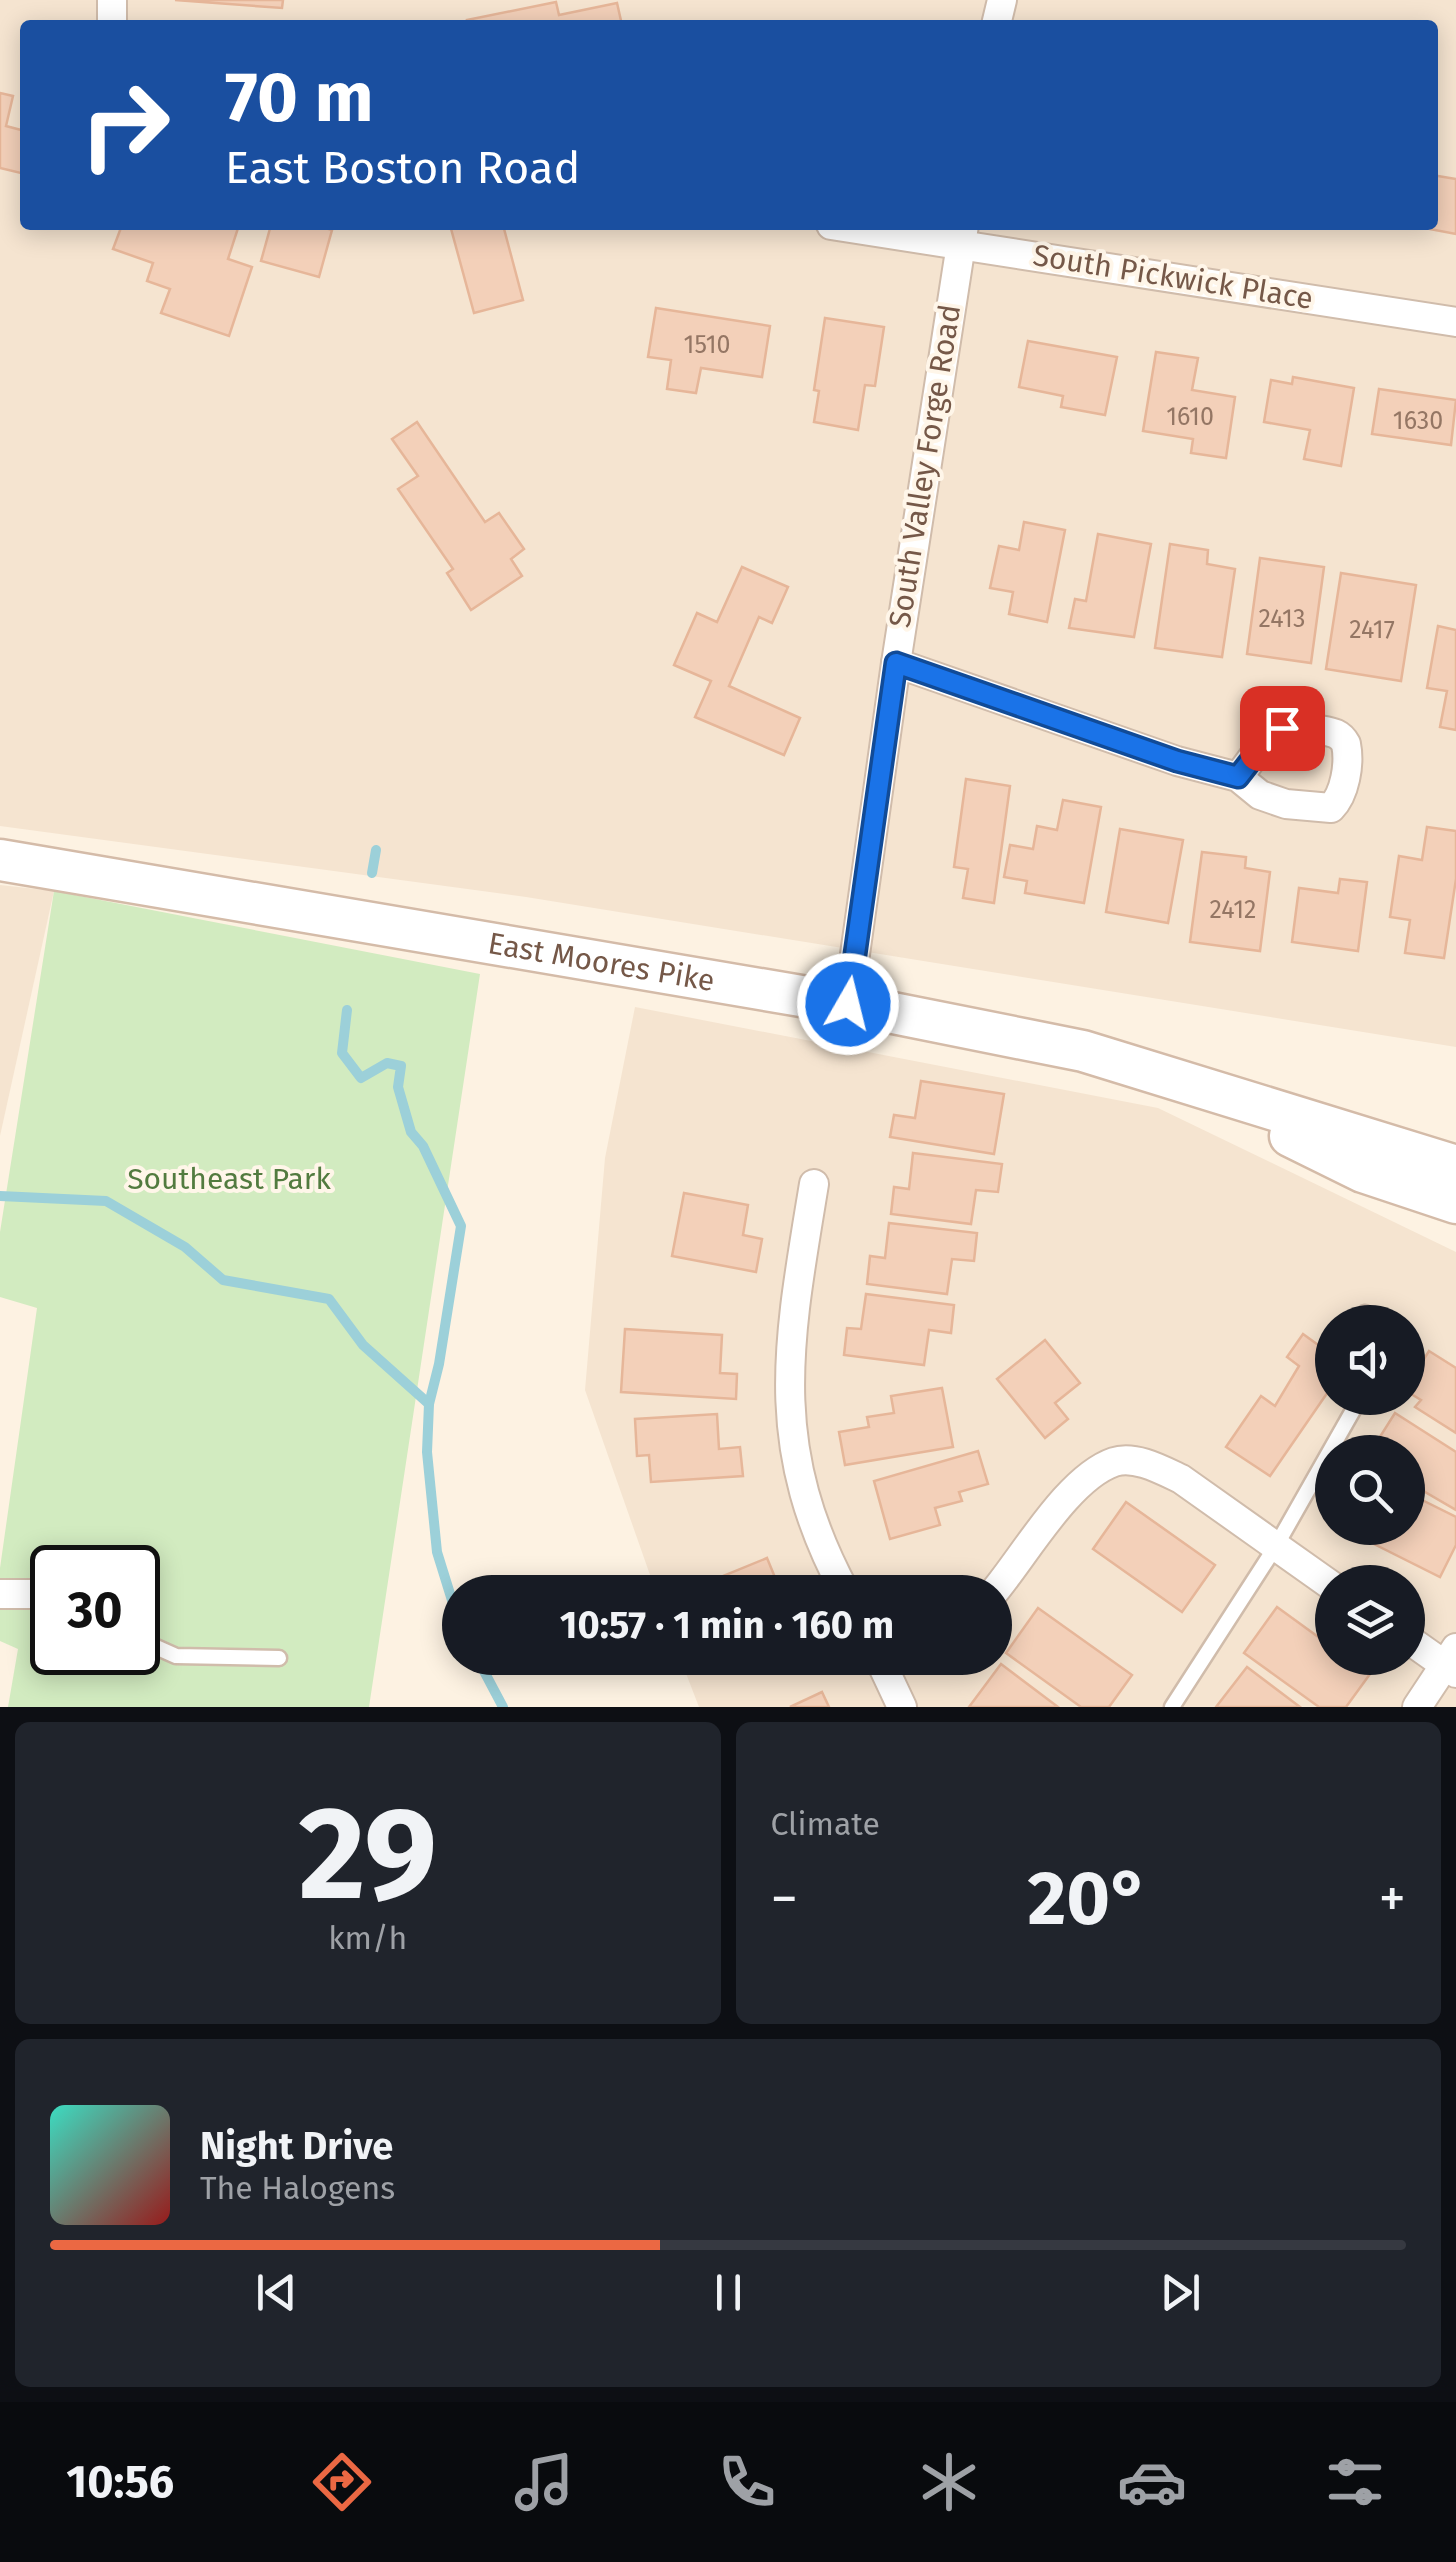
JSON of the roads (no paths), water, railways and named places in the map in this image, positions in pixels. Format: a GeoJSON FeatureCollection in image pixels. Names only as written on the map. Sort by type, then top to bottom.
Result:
{"type":"FeatureCollection","features":[{"type":"Feature","properties":{"kind":"main road","name":"East Moores Pike"},"geometry":{"type":"LineString","coordinates":[[0,860],[848,1004],[1083,1050],[1456,1166]]}},
{"type":"Feature","properties":{"kind":"main road","name":"East Moores Pike"},"geometry":{"type":"LineString","coordinates":[[1198,1088],[1363,1172],[1456,1203]]}},
{"type":"Feature","properties":{"kind":"street","name":"South Pickwick Place"},"geometry":{"type":"LineString","coordinates":[[890,230],[961,236],[1000,250],[1456,322]]}},
{"type":"Feature","properties":{"kind":"street","name":"South Valley Forge Road"},"geometry":{"type":"LineString","coordinates":[[848,1004],[961,236]]}},
{"type":"Feature","properties":{"kind":"street"},"geometry":{"type":"LineString","coordinates":[[896,663],[1177,761],[1238,777]]}},
{"type":"Feature","properties":{"kind":"street"},"geometry":{"type":"LineString","coordinates":[[814,1184],[793,1312],[790,1414],[797,1471],[809,1514],[838,1575]]}},
{"type":"Feature","properties":{"kind":"street"},"geometry":{"type":"LineString","coordinates":[[1007,1575],[1068,1496],[1093,1474],[1116,1461],[1155,1466],[1180,1479],[1315,1574]]}},
{"type":"Feature","properties":{"kind":"street"},"geometry":{"type":"LineString","coordinates":[[0,1594],[30,1594]]}},
{"type":"Feature","properties":{"kind":"street"},"geometry":{"type":"LineString","coordinates":[[1417,1707],[1452,1662],[1425,1648]]}},
{"type":"Feature","properties":{"kind":"street"},"geometry":{"type":"LineString","coordinates":[[892,1675],[902,1707]]}},
{"type":"Feature","properties":{"kind":"lane"},"geometry":{"type":"LineString","coordinates":[[1172,1707],[1276,1546],[1350,1415]]}},
{"type":"Feature","properties":{"kind":"lane"},"geometry":{"type":"LineString","coordinates":[[160,1648],[176,1656],[279,1658]]}},
{"type":"Feature","properties":{"kind":"waterway"},"geometry":{"type":"LineString","coordinates":[[372,873],[376,850]]}},
{"type":"Feature","properties":{"kind":"waterway"},"geometry":{"type":"LineString","coordinates":[[347,1010],[342,1053],[361,1078],[387,1063],[401,1066],[398,1087],[411,1132],[423,1146],[461,1226],[429,1404],[427,1452],[437,1552],[444,1575]]}},
{"type":"Feature","properties":{"kind":"waterway"},"geometry":{"type":"LineString","coordinates":[[0,1196],[106,1201],[185,1247],[223,1280],[329,1299],[363,1345],[429,1404]]}},
{"type":"Feature","properties":{"kind":"waterway"},"geometry":{"type":"LineString","coordinates":[[486,1675],[503,1707]]}},
{"type":"Feature","properties":{"kind":"park label","name":"Southeast Park"},"geometry":{"type":"Point","coordinates":[229,1179]}}]}
